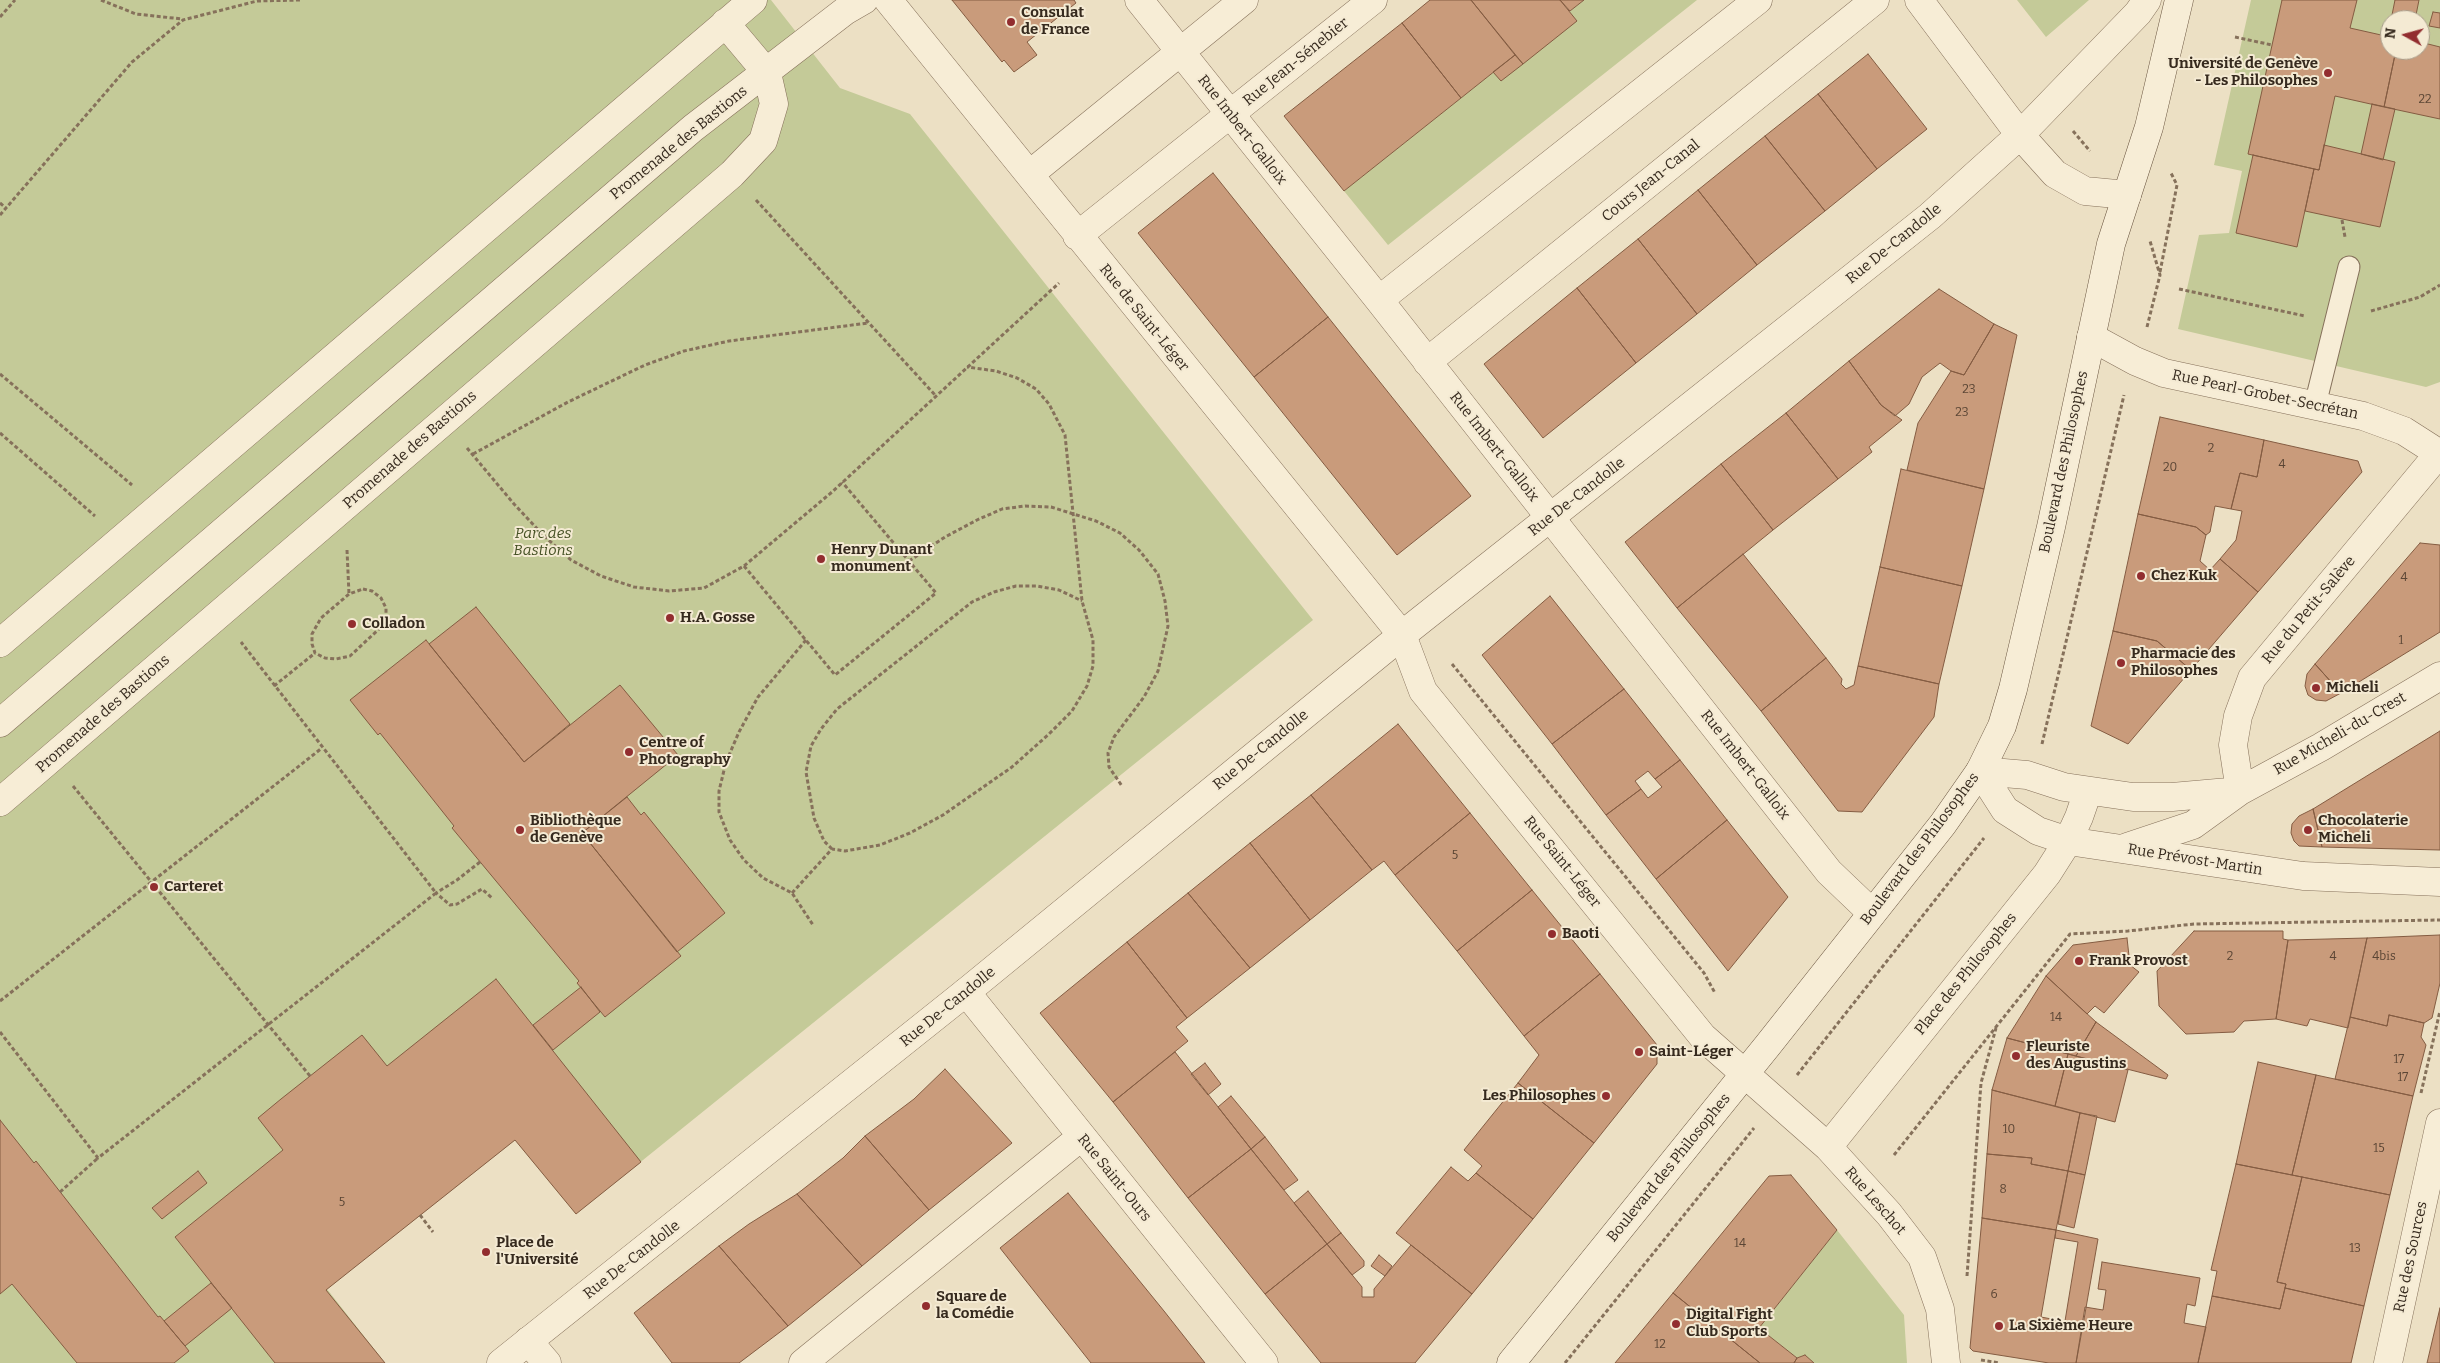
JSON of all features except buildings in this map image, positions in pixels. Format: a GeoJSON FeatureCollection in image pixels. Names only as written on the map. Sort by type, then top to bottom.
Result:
{"type":"FeatureCollection","features":[{"type":"Feature","properties":{"kind":"street"},"geometry":{"type":"LineString","coordinates":[[0,643],[753,0]]}},
{"type":"Feature","properties":{"kind":"street","name":"Promenade des Bastions"},"geometry":{"type":"LineString","coordinates":[[0,723],[693,128],[845,11],[864,0]]}},
{"type":"Feature","properties":{"kind":"street","name":"Rue de Saint-Léger"},"geometry":{"type":"LineString","coordinates":[[888,0],[1030,174],[1077,236],[1402,635]]}},
{"type":"Feature","properties":{"kind":"street","name":"Rue Imbert-Galloix"},"geometry":{"type":"LineString","coordinates":[[1139,0],[1379,300],[1829,872],[1872,913]]}},
{"type":"Feature","properties":{"kind":"street"},"geometry":{"type":"LineString","coordinates":[[1030,174],[1244,0]]}},
{"type":"Feature","properties":{"kind":"street","name":"Rue Jean-Sénebier"},"geometry":{"type":"LineString","coordinates":[[1077,236],[1230,116],[1373,0]]}},
{"type":"Feature","properties":{"kind":"street"},"geometry":{"type":"LineString","coordinates":[[1379,300],[1758,0]]}},
{"type":"Feature","properties":{"kind":"street","name":"Cours Jean-Canal"},"geometry":{"type":"LineString","coordinates":[[1427,362],[1875,0]]}},
{"type":"Feature","properties":{"kind":"street"},"geometry":{"type":"LineString","coordinates":[[1919,0],[2020,135],[2055,174],[2086,191],[2127,195]]}},
{"type":"Feature","properties":{"kind":"street"},"geometry":{"type":"LineString","coordinates":[[2020,135],[2138,13],[2147,0]]}},
{"type":"Feature","properties":{"kind":"street","name":"Boulevard des Philosophes"},"geometry":{"type":"LineString","coordinates":[[1511,1363],[1746,1073],[1962,798],[1980,771],[2002,726],[2013,690],[2051,526],[2111,244],[2149,127],[2179,0]]}},
{"type":"Feature","properties":{"kind":"street","name":"Promenade des Bastions"},"geometry":{"type":"LineString","coordinates":[[0,802],[732,174],[763,141],[774,104],[767,72],[725,23]]}},
{"type":"Feature","properties":{"kind":"street","name":"Rue De-Candolle"},"geometry":{"type":"LineString","coordinates":[[500,1363],[966,992],[1402,635],[1930,216],[2020,135]]}},
{"type":"Feature","properties":{"kind":"street","name":"Rue Pearl-Grobet-Secrétan"},"geometry":{"type":"LineString","coordinates":[[2091,337],[2135,361],[2164,373],[2363,416],[2404,431],[2440,453]]}},
{"type":"Feature","properties":{"kind":"street","name":"Rue du Petit-Salève"},"geometry":{"type":"LineString","coordinates":[[2240,791],[2232,746],[2238,716],[2252,678],[2440,453]]}},
{"type":"Feature","properties":{"kind":"street","name":"Rue Saint-Léger"},"geometry":{"type":"LineString","coordinates":[[1402,635],[1423,691],[1703,1037],[1746,1073]]}},
{"type":"Feature","properties":{"kind":"street","name":"Rue Micheli-du-Crest"},"geometry":{"type":"LineString","coordinates":[[2124,848],[2193,825],[2240,791],[2321,747],[2440,676]]}},
{"type":"Feature","properties":{"kind":"street","name":"Rue Micheli-du-Crest"},"geometry":{"type":"LineString","coordinates":[[1980,771],[2027,775],[2064,787],[2133,797],[2172,798],[2240,791]]}},
{"type":"Feature","properties":{"kind":"street","name":"Rue Prévost-Martin"},"geometry":{"type":"LineString","coordinates":[[1980,771],[2006,810],[2038,831],[2068,841],[2124,848],[2204,863],[2303,876],[2440,882]]}},
{"type":"Feature","properties":{"kind":"street","name":"Place des Philosophes"},"geometry":{"type":"LineString","coordinates":[[1828,1147],[2036,888],[2068,841],[2080,817],[2088,791]]}},
{"type":"Feature","properties":{"kind":"street","name":"Rue Saint-Ours"},"geometry":{"type":"LineString","coordinates":[[966,992],[1264,1363]]}},
{"type":"Feature","properties":{"kind":"street","name":"Rue Leschot"},"geometry":{"type":"LineString","coordinates":[[1746,1073],[1828,1147],[1889,1214],[1922,1257],[1940,1309],[1946,1363]]}},
{"type":"Feature","properties":{"kind":"street","name":"Rue des Sources"},"geometry":{"type":"LineString","coordinates":[[2388,1363],[2440,1123]]}},
{"type":"Feature","properties":{"kind":"street"},"geometry":{"type":"LineString","coordinates":[[803,1363],[1081,1137]]}},
{"type":"Feature","properties":{"kind":"street"},"geometry":{"type":"LineString","coordinates":[[528,1341],[547,1363]]}},
{"type":"Feature","properties":{"kind":"lane"},"geometry":{"type":"LineString","coordinates":[[2315,405],[2349,267]]}},
{"type":"Feature","properties":{"kind":"path"},"geometry":{"type":"LineString","coordinates":[[0,17],[15,0]]}},
{"type":"Feature","properties":{"kind":"path"},"geometry":{"type":"LineString","coordinates":[[100,0],[136,14],[183,20],[257,1],[300,0]]}},
{"type":"Feature","properties":{"kind":"path"},"geometry":{"type":"LineString","coordinates":[[0,215],[132,62],[183,20]]}},
{"type":"Feature","properties":{"kind":"path"},"geometry":{"type":"LineString","coordinates":[[2234,37],[2272,45]]}},
{"type":"Feature","properties":{"kind":"path"},"geometry":{"type":"LineString","coordinates":[[2149,127],[2177,185],[2160,275]]}},
{"type":"Feature","properties":{"kind":"path"},"geometry":{"type":"LineString","coordinates":[[732,174],[936,396]]}},
{"type":"Feature","properties":{"kind":"path"},"geometry":{"type":"LineString","coordinates":[[0,203],[6,208]]}},
{"type":"Feature","properties":{"kind":"path"},"geometry":{"type":"LineString","coordinates":[[441,424],[473,454],[514,504],[543,535],[571,560],[601,576],[634,587],[669,591],[704,588],[744,566],[842,482],[1060,283]]}},
{"type":"Feature","properties":{"kind":"path"},"geometry":{"type":"LineString","coordinates":[[473,454],[568,402],[646,365],[684,351],[729,341],[868,323]]}},
{"type":"Feature","properties":{"kind":"path"},"geometry":{"type":"LineString","coordinates":[[967,367],[996,371],[1017,378],[1036,389],[1049,404],[1065,436],[1082,602],[1092,640],[1093,666],[1087,686],[1072,711],[1049,734],[1012,766],[943,815],[910,833],[880,845],[845,851],[832,849],[824,841],[814,818],[806,772],[811,746],[821,728],[836,709],[972,602],[994,592],[1016,586],[1037,586],[1060,590],[1082,602]]}},
{"type":"Feature","properties":{"kind":"path"},"geometry":{"type":"LineString","coordinates":[[0,374],[159,507]]}},
{"type":"Feature","properties":{"kind":"path"},"geometry":{"type":"LineString","coordinates":[[744,566],[835,675],[936,593],[842,482]]}},
{"type":"Feature","properties":{"kind":"path"},"geometry":{"type":"LineString","coordinates":[[909,561],[945,537],[1002,509],[1042,507],[1072,513],[1096,521],[1120,533],[1139,550],[1158,574],[1165,601],[1168,626],[1158,671],[1144,696],[1114,737],[1108,753],[1109,767],[1122,786]]}},
{"type":"Feature","properties":{"kind":"path"},"geometry":{"type":"LineString","coordinates":[[363,590],[372,592],[381,598],[386,608],[386,617],[379,629],[350,656],[336,659],[325,658],[315,653],[312,644],[312,634],[321,618],[349,594],[363,590]]}},
{"type":"Feature","properties":{"kind":"path"},"geometry":{"type":"LineString","coordinates":[[219,614],[436,893],[450,905],[457,904],[482,889],[492,898]]}},
{"type":"Feature","properties":{"kind":"path"},"geometry":{"type":"LineString","coordinates":[[806,640],[758,696],[739,732],[726,762],[719,791],[719,812],[730,840],[744,860],[763,878],[792,893],[813,925]]}},
{"type":"Feature","properties":{"kind":"path"},"geometry":{"type":"LineString","coordinates":[[274,686],[315,653]]}},
{"type":"Feature","properties":{"kind":"path"},"geometry":{"type":"LineString","coordinates":[[1447,662],[1455,666],[1704,973],[1716,995]]}},
{"type":"Feature","properties":{"kind":"path"},"geometry":{"type":"LineString","coordinates":[[0,1001],[322,748]]}},
{"type":"Feature","properties":{"kind":"path"},"geometry":{"type":"LineString","coordinates":[[50,759],[153,882],[310,1076]]}},
{"type":"Feature","properties":{"kind":"path"},"geometry":{"type":"LineString","coordinates":[[792,893],[832,849]]}},
{"type":"Feature","properties":{"kind":"path"},"geometry":{"type":"LineString","coordinates":[[60,1192],[98,1158],[436,893],[458,880],[480,862]]}},
{"type":"Feature","properties":{"kind":"path"},"geometry":{"type":"LineString","coordinates":[[1894,1155],[2070,934],[2128,931],[2194,924],[2440,920]]}},
{"type":"Feature","properties":{"kind":"path"},"geometry":{"type":"LineString","coordinates":[[1967,1278],[1981,1083],[1997,1024]]}},
{"type":"Feature","properties":{"kind":"path"},"geometry":{"type":"LineString","coordinates":[[0,1032],[98,1158]]}},
{"type":"Feature","properties":{"kind":"path"},"geometry":{"type":"LineString","coordinates":[[1565,1363],[1776,1100]]}},
{"type":"Feature","properties":{"kind":"path"},"geometry":{"type":"LineString","coordinates":[[420,1216],[433,1232]]}},
{"type":"Feature","properties":{"kind":"path"},"geometry":{"type":"LineString","coordinates":[[1978,1359],[2000,1363]]}},
{"type":"Feature","properties":{"kind":"green space","name":"Parc des Bastions"},"geometry":{"type":"Polygon","coordinates":[[[0,0],[771,0],[840,88],[910,114],[1313,620],[576,1214],[515,1140],[327,1289],[385,1363],[0,1363],[0,0]]]}},
{"type":"Feature","properties":{"kind":"green space"},"geometry":{"type":"Polygon","coordinates":[[[1584,0],[1697,0],[1388,245],[1344,191],[1584,0]]]}},
{"type":"Feature","properties":{"kind":"green space"},"geometry":{"type":"Polygon","coordinates":[[[2017,0],[2089,0],[2046,37],[2017,0]]]}},
{"type":"Feature","properties":{"kind":"green space"},"geometry":{"type":"Polygon","coordinates":[[[2251,0],[2440,0],[2440,382],[2426,387],[2178,329],[2199,235],[2229,233],[2242,171],[2214,165],[2251,0]]]}},
{"type":"Feature","properties":{"kind":"green space"},"geometry":{"type":"Polygon","coordinates":[[[1837,1230],[1904,1315],[1907,1363],[1814,1363],[1805,1355],[1797,1358],[1759,1328],[1837,1230]]]}},
{"type":"Feature","properties":{"kind":"place","name":"Consulat de France"},"geometry":{"type":"Point","coordinates":[1011,22]}},
{"type":"Feature","properties":{"kind":"place","name":"Université de Genève - Les Philosophes"},"geometry":{"type":"Point","coordinates":[2328,73]}},
{"type":"Feature","properties":{"kind":"place","name":"Henry Dunant monument"},"geometry":{"type":"Point","coordinates":[821,559]}},
{"type":"Feature","properties":{"kind":"place","name":"Chez Kuk"},"geometry":{"type":"Point","coordinates":[2141,576]}},
{"type":"Feature","properties":{"kind":"place","name":"H.A. Gosse"},"geometry":{"type":"Point","coordinates":[670,618]}},
{"type":"Feature","properties":{"kind":"place","name":"Colladon"},"geometry":{"type":"Point","coordinates":[352,624]}},
{"type":"Feature","properties":{"kind":"place","name":"Pharmacie des Philosophes"},"geometry":{"type":"Point","coordinates":[2121,663]}},
{"type":"Feature","properties":{"kind":"place","name":"Micheli"},"geometry":{"type":"Point","coordinates":[2316,688]}},
{"type":"Feature","properties":{"kind":"place","name":"Centre of Photography"},"geometry":{"type":"Point","coordinates":[629,752]}},
{"type":"Feature","properties":{"kind":"place","name":"Bibliothèque de Genève"},"geometry":{"type":"Point","coordinates":[520,830]}},
{"type":"Feature","properties":{"kind":"place","name":"Chocolaterie Micheli"},"geometry":{"type":"Point","coordinates":[2308,830]}},
{"type":"Feature","properties":{"kind":"place","name":"Carteret"},"geometry":{"type":"Point","coordinates":[154,887]}},
{"type":"Feature","properties":{"kind":"place","name":"Baoti"},"geometry":{"type":"Point","coordinates":[1552,934]}},
{"type":"Feature","properties":{"kind":"place","name":"Frank Provost"},"geometry":{"type":"Point","coordinates":[2079,961]}},
{"type":"Feature","properties":{"kind":"place","name":"Saint-Léger"},"geometry":{"type":"Point","coordinates":[1639,1052]}},
{"type":"Feature","properties":{"kind":"place","name":"Fleuriste des Augustins"},"geometry":{"type":"Point","coordinates":[2016,1056]}},
{"type":"Feature","properties":{"kind":"place","name":"Les Philosophes"},"geometry":{"type":"Point","coordinates":[1606,1096]}},
{"type":"Feature","properties":{"kind":"place","name":"Place de l'Université"},"geometry":{"type":"Point","coordinates":[486,1252]}},
{"type":"Feature","properties":{"kind":"place","name":"Square de la Comédie"},"geometry":{"type":"Point","coordinates":[926,1306]}},
{"type":"Feature","properties":{"kind":"place","name":"Digital Fight Club Sports"},"geometry":{"type":"Point","coordinates":[1676,1324]}},
{"type":"Feature","properties":{"kind":"place","name":"La Sixième Heure"},"geometry":{"type":"Point","coordinates":[1999,1326]}}]}
